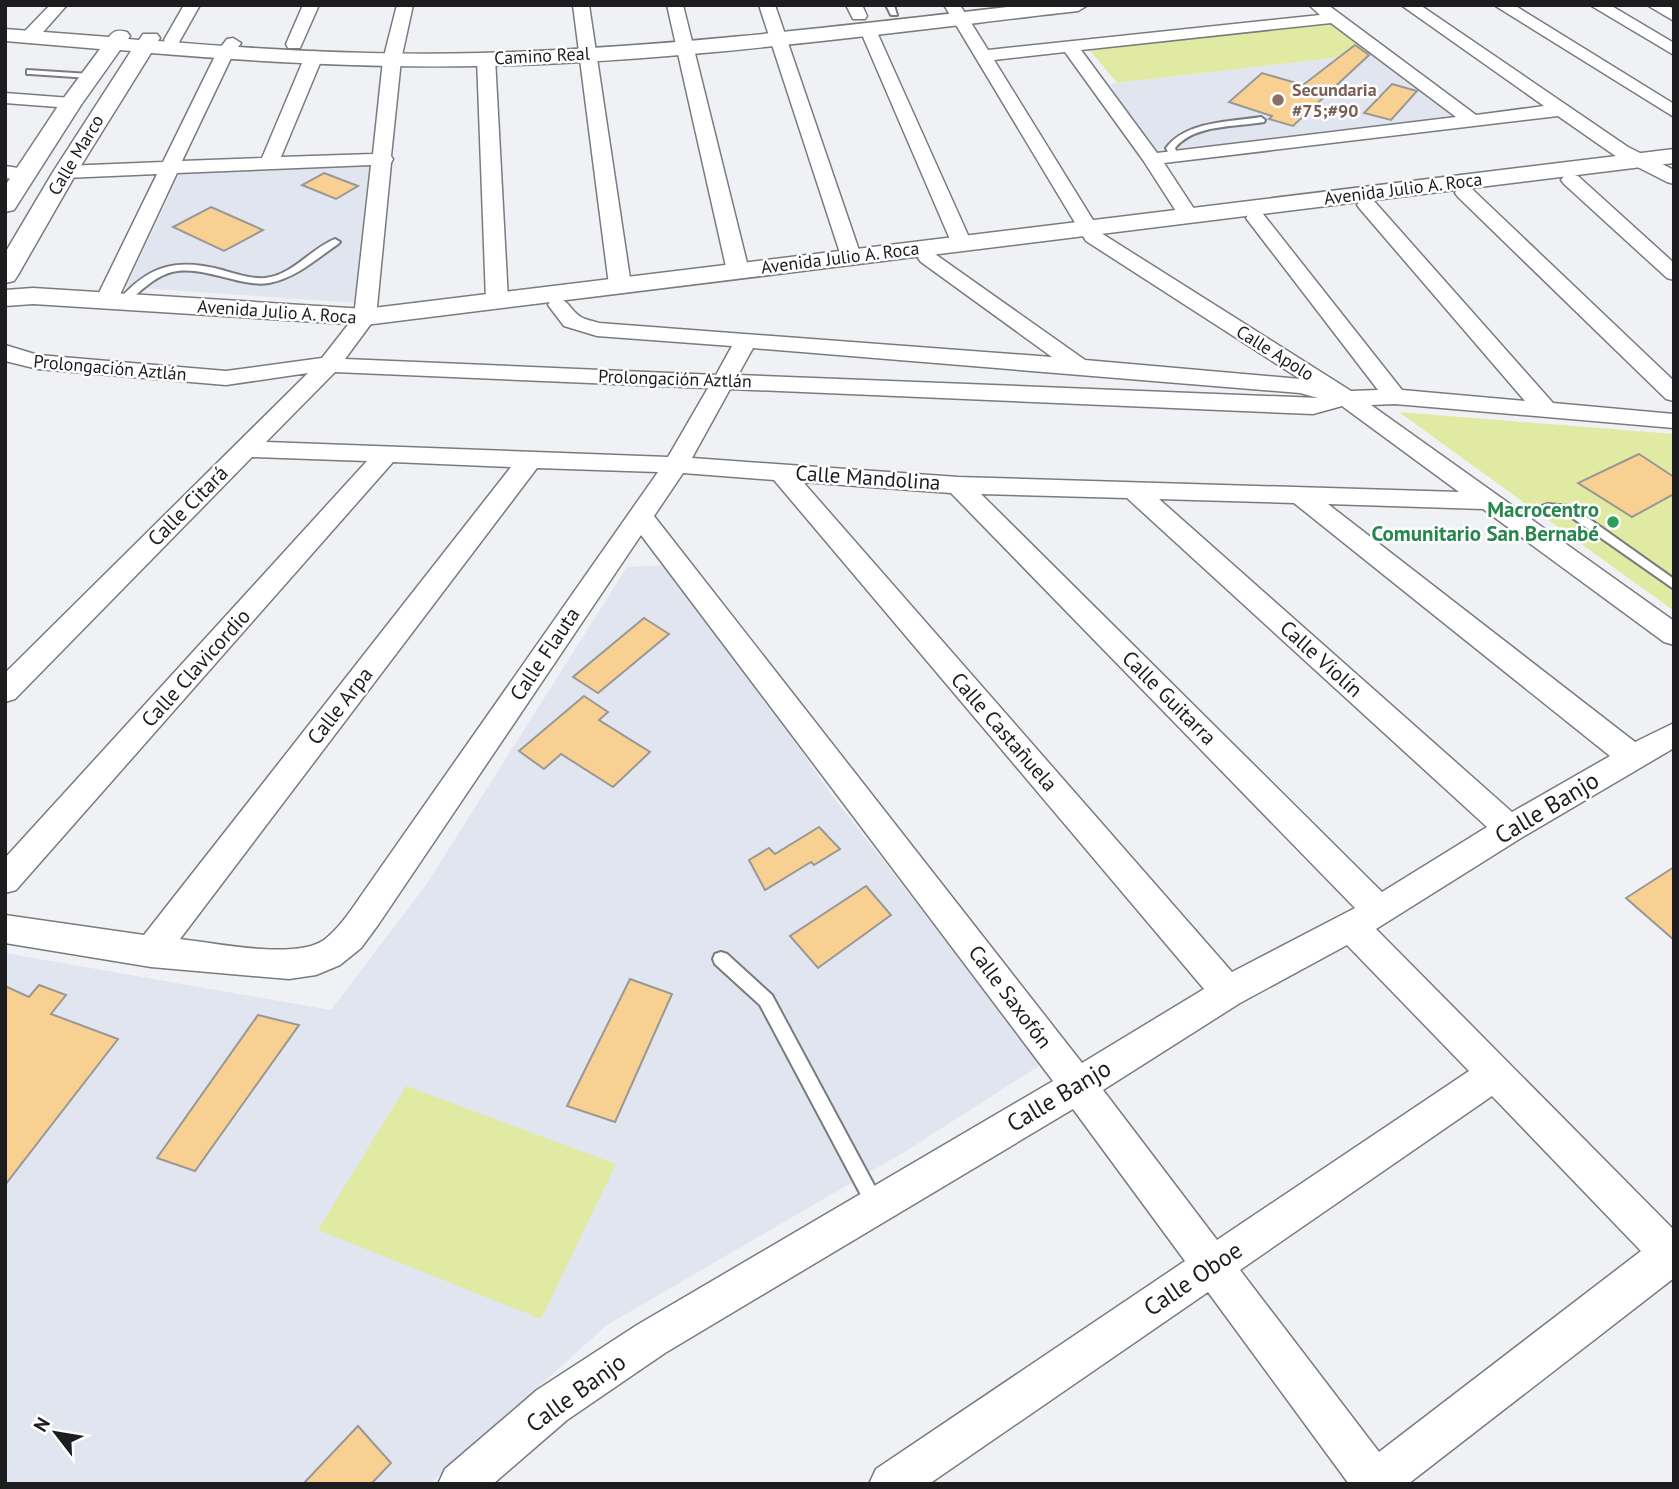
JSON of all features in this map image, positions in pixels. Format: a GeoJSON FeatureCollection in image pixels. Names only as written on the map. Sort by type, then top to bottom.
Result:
{"type":"FeatureCollection","features":[{"type":"Feature","properties":{"kind":"street"},"geometry":{"type":"LineString","coordinates":[[34,33],[59,5]]}},
{"type":"Feature","properties":{"kind":"street"},"geometry":{"type":"LineString","coordinates":[[156,41],[192,5]]}},
{"type":"Feature","properties":{"kind":"street"},"geometry":{"type":"LineString","coordinates":[[294,44],[311,5]]}},
{"type":"Feature","properties":{"kind":"street"},"geometry":{"type":"LineString","coordinates":[[362,323],[384,159],[394,52],[405,6],[425,5]]}},
{"type":"Feature","properties":{"kind":"street"},"geometry":{"type":"LineString","coordinates":[[581,5],[620,285]]}},
{"type":"Feature","properties":{"kind":"street"},"geometry":{"type":"LineString","coordinates":[[675,5],[738,271]]}},
{"type":"Feature","properties":{"kind":"street"},"geometry":{"type":"LineString","coordinates":[[767,5],[851,257]]}},
{"type":"Feature","properties":{"kind":"street","name":"Camino Real"},"geometry":{"type":"LineString","coordinates":[[5,34],[34,33],[156,41],[314,56],[685,41],[776,33],[892,9],[1078,5]]}},
{"type":"Feature","properties":{"kind":"street"},"geometry":{"type":"LineString","coordinates":[[1317,5],[1472,120]]}},
{"type":"Feature","properties":{"kind":"street"},"geometry":{"type":"LineString","coordinates":[[1409,5],[1621,151],[1663,166]]}},
{"type":"Feature","properties":{"kind":"street"},"geometry":{"type":"LineString","coordinates":[[1502,5],[1674,113]]}},
{"type":"Feature","properties":{"kind":"street"},"geometry":{"type":"LineString","coordinates":[[1598,5],[1674,50]]}},
{"type":"Feature","properties":{"kind":"street"},"geometry":{"type":"LineString","coordinates":[[1656,5],[1674,16]]}},
{"type":"Feature","properties":{"kind":"street","name":"Camino Real"},"geometry":{"type":"LineString","coordinates":[[860,17],[959,9]]}},
{"type":"Feature","properties":{"kind":"street","name":"Calle Apolo"},"geometry":{"type":"LineString","coordinates":[[959,9],[981,56],[1089,233],[1346,398],[1674,635]]}},
{"type":"Feature","properties":{"kind":"street"},"geometry":{"type":"LineString","coordinates":[[860,17],[962,244]]}},
{"type":"Feature","properties":{"kind":"street"},"geometry":{"type":"LineString","coordinates":[[981,56],[1334,18]]}},
{"type":"Feature","properties":{"kind":"street","name":"Camino Real"},"geometry":{"type":"LineString","coordinates":[[5,27],[34,33]]}},
{"type":"Feature","properties":{"kind":"street","name":"Calle Marco"},"geometry":{"type":"LineString","coordinates":[[5,205],[15,173],[71,103],[117,39]]}},
{"type":"Feature","properties":{"kind":"street","name":"Camino Real"},"geometry":{"type":"LineString","coordinates":[[156,41],[229,47],[294,44],[486,58],[587,46]]}},
{"type":"Feature","properties":{"kind":"street","name":"Calle Marco"},"geometry":{"type":"LineString","coordinates":[[5,275],[65,172],[156,41]]}},
{"type":"Feature","properties":{"kind":"street"},"geometry":{"type":"LineString","coordinates":[[114,301],[170,167],[229,47]]}},
{"type":"Feature","properties":{"kind":"street"},"geometry":{"type":"LineString","coordinates":[[1070,47],[1152,159],[1188,215]]}},
{"type":"Feature","properties":{"kind":"street"},"geometry":{"type":"LineString","coordinates":[[270,162],[314,56]]}},
{"type":"Feature","properties":{"kind":"street"},"geometry":{"type":"LineString","coordinates":[[486,58],[497,300]]}},
{"type":"Feature","properties":{"kind":"street"},"geometry":{"type":"LineString","coordinates":[[5,98],[71,103]]}},
{"type":"Feature","properties":{"kind":"street"},"geometry":{"type":"LineString","coordinates":[[1152,159],[1560,110]]}},
{"type":"Feature","properties":{"kind":"street"},"geometry":{"type":"LineString","coordinates":[[65,172],[384,159]]}},
{"type":"Feature","properties":{"kind":"street","name":"Avenida Julio A. Roca"},"geometry":{"type":"LineString","coordinates":[[5,298],[33,296],[114,301],[362,323],[497,300],[851,257],[962,244],[1256,218],[1571,180],[1663,166]]}},
{"type":"Feature","properties":{"kind":"street","name":"Avenida Julio A. Roca"},"geometry":{"type":"LineString","coordinates":[[5,313],[362,323],[559,305],[928,258],[1188,215],[1663,166]]}},
{"type":"Feature","properties":{"kind":"street"},"geometry":{"type":"LineString","coordinates":[[1571,180],[1674,274]]}},
{"type":"Feature","properties":{"kind":"street"},"geometry":{"type":"LineString","coordinates":[[1465,193],[1674,394]]}},
{"type":"Feature","properties":{"kind":"street"},"geometry":{"type":"LineString","coordinates":[[1367,205],[1546,410]]}},
{"type":"Feature","properties":{"kind":"street"},"geometry":{"type":"LineString","coordinates":[[1256,218],[1395,397]]}},
{"type":"Feature","properties":{"kind":"street"},"geometry":{"type":"LineString","coordinates":[[928,258],[1080,366]]}},
{"type":"Feature","properties":{"kind":"street","name":"Prolongación Aztlán"},"geometry":{"type":"LineString","coordinates":[[559,305],[572,321],[597,329],[1302,386],[1346,398]]}},
{"type":"Feature","properties":{"kind":"street","name":"Calle Citará"},"geometry":{"type":"LineString","coordinates":[[5,691],[329,365],[362,323]]}},
{"type":"Feature","properties":{"kind":"street","name":"Calle Flauta"},"geometry":{"type":"LineString","coordinates":[[151,952],[292,963],[327,956],[351,935],[676,465],[746,341]]}},
{"type":"Feature","properties":{"kind":"street","name":"Prolongación Aztlán"},"geometry":{"type":"LineString","coordinates":[[5,352],[16,358],[38,362],[226,378],[247,378],[308,365],[329,365],[1312,407],[1346,398],[1395,397],[1674,421]]}},
{"type":"Feature","properties":{"kind":"street","name":"Calle Mandolina"},"geometry":{"type":"LineString","coordinates":[[245,449],[676,465],[958,485],[1491,501]]}},
{"type":"Feature","properties":{"kind":"street","name":"Calle Clavicordio"},"geometry":{"type":"LineString","coordinates":[[5,880],[386,455]]}},
{"type":"Feature","properties":{"kind":"street","name":"Calle Arpa"},"geometry":{"type":"LineString","coordinates":[[151,952],[529,461]]}},
{"type":"Feature","properties":{"kind":"street","name":"Calle Castañuela"},"geometry":{"type":"LineString","coordinates":[[780,472],[1228,992]]}},
{"type":"Feature","properties":{"kind":"street","name":"Calle Guitarra"},"geometry":{"type":"LineString","coordinates":[[958,485],[1365,918],[1495,1074],[1671,1256]]}},
{"type":"Feature","properties":{"kind":"street","name":"Calle Violín"},"geometry":{"type":"LineString","coordinates":[[1132,489],[1510,829]]}},
{"type":"Feature","properties":{"kind":"street"},"geometry":{"type":"LineString","coordinates":[[1301,496],[1632,757]]}},
{"type":"Feature","properties":{"kind":"street","name":"Calle Saxofón"},"geometry":{"type":"LineString","coordinates":[[640,515],[1078,1086],[1374,1483]]}},
{"type":"Feature","properties":{"kind":"street","name":"Calle Banjo"},"geometry":{"type":"LineString","coordinates":[[460,1484],[552,1405],[651,1339],[1078,1086],[1228,992],[1365,918],[1510,829],[1674,734]]}},
{"type":"Feature","properties":{"kind":"street"},"geometry":{"type":"LineString","coordinates":[[5,929],[151,952]]}},
{"type":"Feature","properties":{"kind":"street","name":"Calle Oboe"},"geometry":{"type":"LineString","coordinates":[[891,1484],[1495,1074]]}},
{"type":"Feature","properties":{"kind":"street"},"geometry":{"type":"LineString","coordinates":[[1374,1483],[1671,1256]]}},
{"type":"Feature","properties":{"kind":"lane"},"geometry":{"type":"LineString","coordinates":[[30,72],[90,76]]}},
{"type":"Feature","properties":{"kind":"lane"},"geometry":{"type":"LineString","coordinates":[[1174,156],[1170,148],[1174,140],[1188,133],[1261,120]]}},
{"type":"Feature","properties":{"kind":"lane"},"geometry":{"type":"LineString","coordinates":[[114,301],[152,276],[174,266],[190,265],[252,281],[270,281],[335,242]]}},
{"type":"Feature","properties":{"kind":"lane"},"geometry":{"type":"LineString","coordinates":[[1518,521],[1545,507],[1567,509],[1674,585]]}},
{"type":"Feature","properties":{"kind":"lane"},"geometry":{"type":"LineString","coordinates":[[721,959],[766,1000],[876,1205]]}},
{"type":"Feature","properties":{"kind":"shaded area","name":"Secundaria #75;#90"},"geometry":{"type":"Polygon","coordinates":[[[1376,53],[1458,115],[1149,154],[1110,84],[1376,53]]]}},
{"type":"Feature","properties":{"kind":"shaded area"},"geometry":{"type":"Polygon","coordinates":[[[370,164],[358,303],[126,287],[181,170],[370,164]]]}},
{"type":"Feature","properties":{"kind":"shaded area"},"geometry":{"type":"Polygon","coordinates":[[[671,565],[834,798],[1042,1064],[906,1151],[607,1325],[430,1484],[5,1484],[5,953],[331,1010],[426,885],[627,567],[671,565]]]}},
{"type":"Feature","properties":{"kind":"green space"},"geometry":{"type":"Polygon","coordinates":[[[1334,21],[1376,53],[1117,83],[1088,48],[1334,21]]]}},
{"type":"Feature","properties":{"kind":"green space","name":"Macrocentro Comunitario San Bernabé"},"geometry":{"type":"Polygon","coordinates":[[[1399,412],[1674,434],[1674,611],[1399,412]]]}},
{"type":"Feature","properties":{"kind":"green space"},"geometry":{"type":"Polygon","coordinates":[[[406,1086],[616,1164],[541,1319],[318,1230],[406,1086]]]}},
{"type":"Feature","properties":{"kind":"building"},"geometry":{"type":"Polygon","coordinates":[[[1355,45],[1369,55],[1293,126],[1229,102],[1262,73],[1303,85],[1355,45]]]}},
{"type":"Feature","properties":{"kind":"building"},"geometry":{"type":"Polygon","coordinates":[[[1392,84],[1417,91],[1391,120],[1364,113],[1392,84]]]}},
{"type":"Feature","properties":{"kind":"building"},"geometry":{"type":"Polygon","coordinates":[[[324,173],[358,186],[336,199],[302,185],[324,173]]]}},
{"type":"Feature","properties":{"kind":"building"},"geometry":{"type":"Polygon","coordinates":[[[211,207],[263,230],[224,251],[173,227],[211,207]]]}},
{"type":"Feature","properties":{"kind":"building"},"geometry":{"type":"Polygon","coordinates":[[[1639,454],[1674,477],[1674,494],[1632,517],[1578,483],[1639,454]]]}},
{"type":"Feature","properties":{"kind":"building"},"geometry":{"type":"Polygon","coordinates":[[[644,618],[669,634],[598,693],[573,677],[644,618]]]}},
{"type":"Feature","properties":{"kind":"building"},"geometry":{"type":"Polygon","coordinates":[[[584,696],[608,712],[599,720],[650,752],[613,787],[561,754],[544,769],[519,751],[584,696]]]}},
{"type":"Feature","properties":{"kind":"building"},"geometry":{"type":"Polygon","coordinates":[[[819,827],[840,849],[814,865],[811,862],[765,890],[749,860],[769,848],[775,854],[819,827]]]}},
{"type":"Feature","properties":{"kind":"building"},"geometry":{"type":"Polygon","coordinates":[[[1674,867],[1674,940],[1626,898],[1674,867]]]}},
{"type":"Feature","properties":{"kind":"building"},"geometry":{"type":"Polygon","coordinates":[[[866,886],[891,915],[818,968],[790,936],[866,886]]]}},
{"type":"Feature","properties":{"kind":"building"},"geometry":{"type":"Polygon","coordinates":[[[630,979],[672,994],[615,1122],[567,1106],[630,979]]]}},
{"type":"Feature","properties":{"kind":"building"},"geometry":{"type":"Polygon","coordinates":[[[39,985],[66,995],[51,1014],[118,1039],[5,1185],[5,986],[29,997],[39,985]]]}},
{"type":"Feature","properties":{"kind":"building"},"geometry":{"type":"Polygon","coordinates":[[[258,1015],[299,1025],[195,1171],[157,1158],[258,1015]]]}},
{"type":"Feature","properties":{"kind":"building"},"geometry":{"type":"Polygon","coordinates":[[[358,1426],[391,1463],[371,1484],[303,1484],[358,1426]]]}},
{"type":"Feature","properties":{"kind":"place","name":"Secundaria #75;#90"},"geometry":{"type":"Point","coordinates":[1278,100]}},
{"type":"Feature","properties":{"kind":"place","name":"Macrocentro Comunitario San Bernabé"},"geometry":{"type":"Point","coordinates":[1613,522]}}]}
